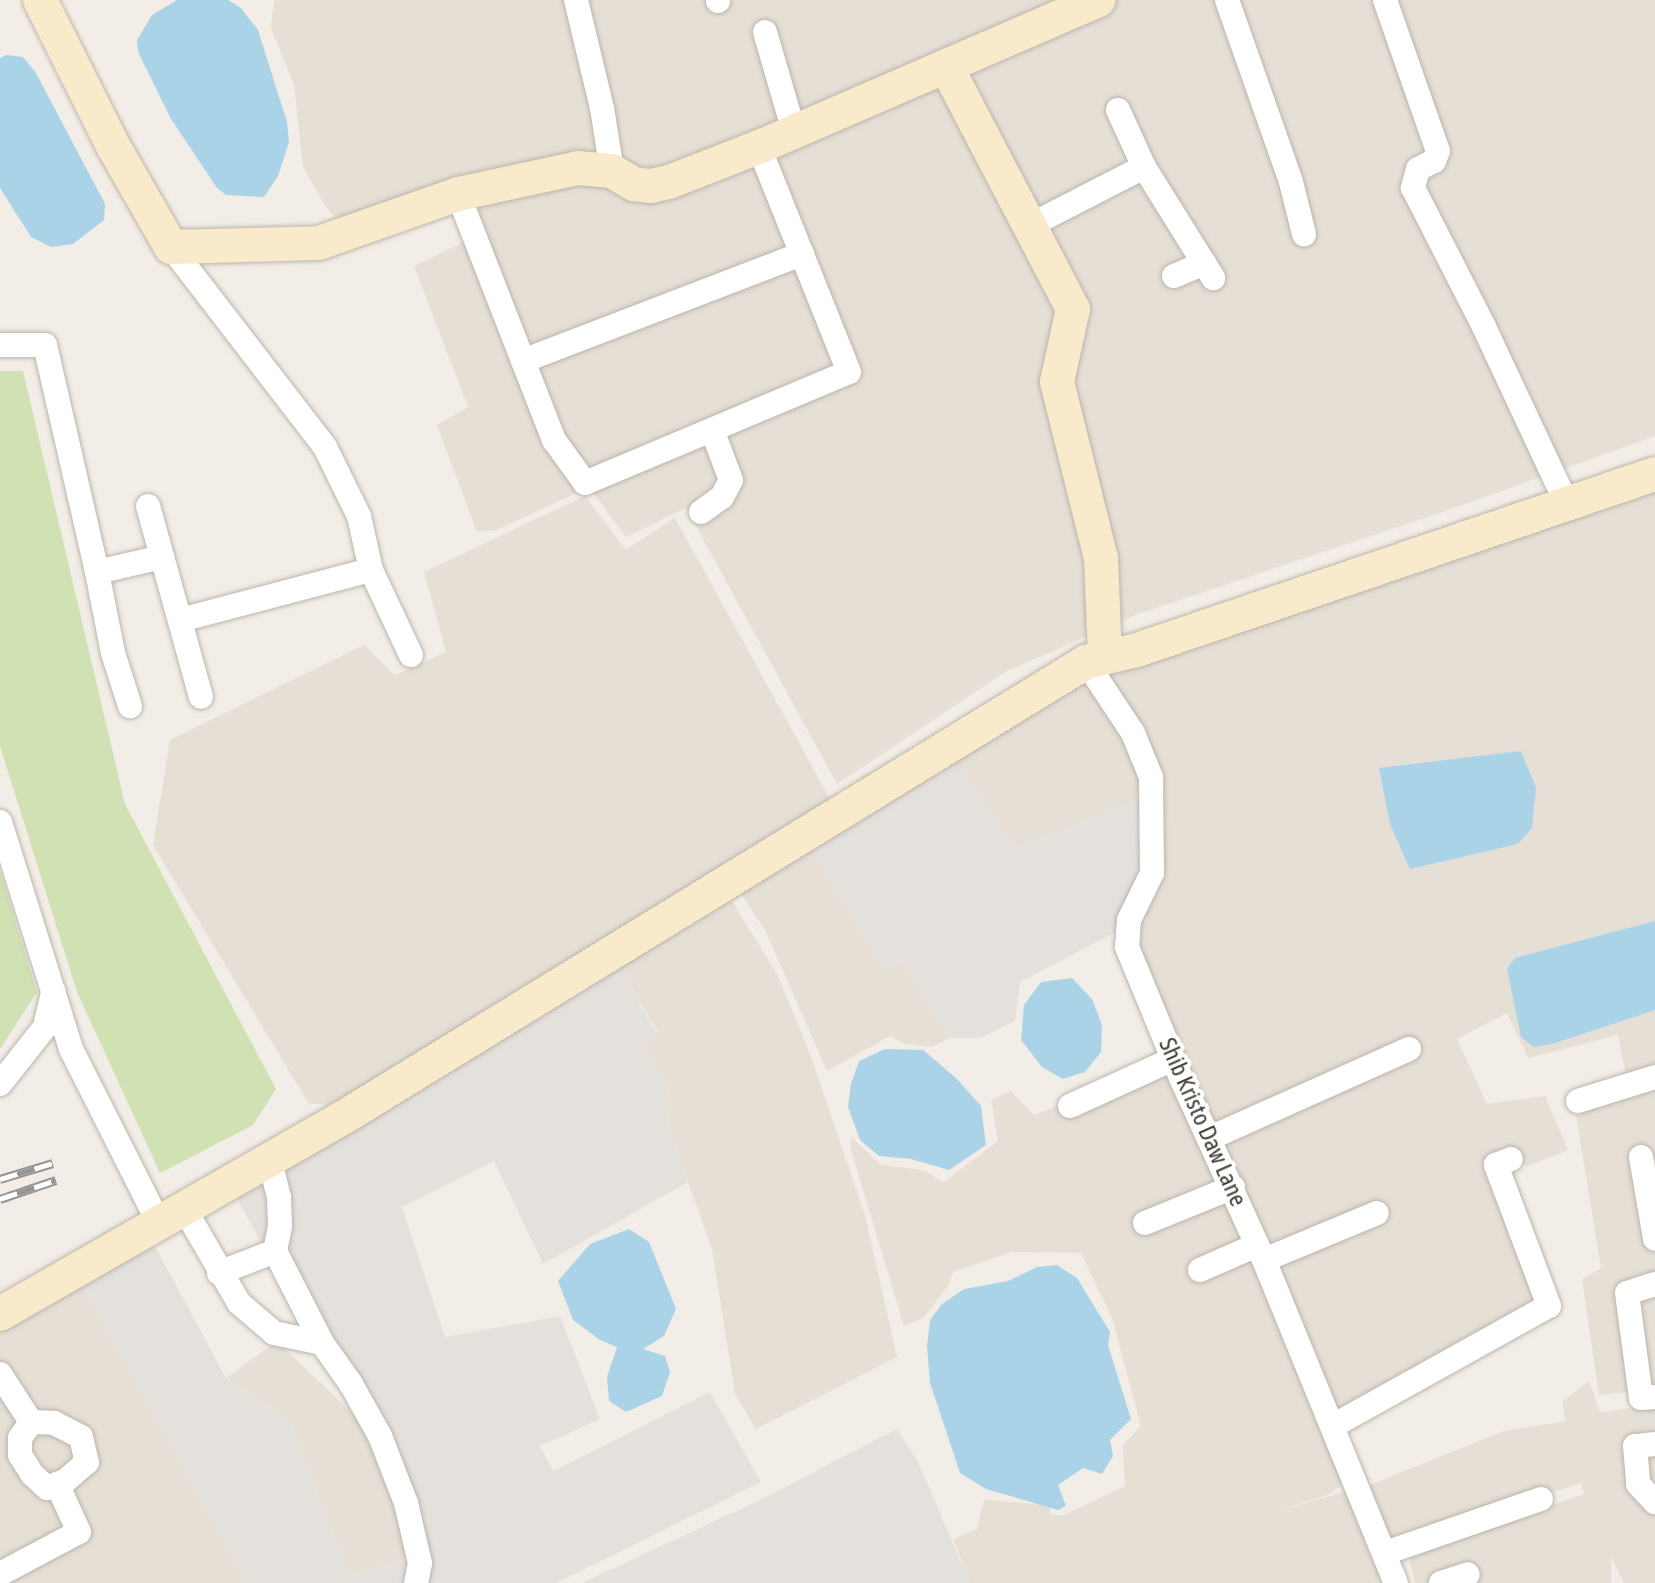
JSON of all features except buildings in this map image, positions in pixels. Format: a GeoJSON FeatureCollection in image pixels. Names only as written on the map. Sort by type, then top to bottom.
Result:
{"type":"FeatureCollection","features":[{"type":"Feature","properties":{"kind":"street"},"geometry":{"type":"LineString","coordinates":[[40,0],[112,144],[171,247],[325,447],[359,516],[371,570],[411,655]]}},
{"type":"Feature","properties":{"kind":"street"},"geometry":{"type":"LineString","coordinates":[[576,0],[602,108],[612,171]]}},
{"type":"Feature","properties":{"kind":"street"},"geometry":{"type":"LineString","coordinates":[[171,247],[319,243],[458,194],[578,168],[612,171],[634,184],[651,186],[759,147],[1099,0]]}},
{"type":"Feature","properties":{"kind":"street"},"geometry":{"type":"LineString","coordinates":[[1227,0],[1291,182],[1304,234]]}},
{"type":"Feature","properties":{"kind":"street"},"geometry":{"type":"LineString","coordinates":[[1385,0],[1438,151],[1434,161],[1418,169],[1413,188],[1484,327],[1567,504]]}},
{"type":"Feature","properties":{"kind":"street"},"geometry":{"type":"LineString","coordinates":[[765,32],[794,132]]}},
{"type":"Feature","properties":{"kind":"street"},"geometry":{"type":"LineString","coordinates":[[947,68],[1073,309],[1057,382],[1101,558],[1096,660]]}},
{"type":"Feature","properties":{"kind":"street"},"geometry":{"type":"LineString","coordinates":[[1118,110],[1144,167],[1208,271],[1174,276]]}},
{"type":"Feature","properties":{"kind":"street"},"geometry":{"type":"LineString","coordinates":[[458,194],[554,440],[585,483],[849,372],[759,147]]}},
{"type":"Feature","properties":{"kind":"street"},"geometry":{"type":"LineString","coordinates":[[1029,226],[1144,167]]}},
{"type":"Feature","properties":{"kind":"street"},"geometry":{"type":"LineString","coordinates":[[523,361],[802,254]]}},
{"type":"Feature","properties":{"kind":"street"},"geometry":{"type":"LineString","coordinates":[[0,345],[45,345],[113,653],[130,706]]}},
{"type":"Feature","properties":{"kind":"street"},"geometry":{"type":"LineString","coordinates":[[701,512],[722,497],[731,480],[712,430]]}},
{"type":"Feature","properties":{"kind":"street"},"geometry":{"type":"LineString","coordinates":[[0,1314],[364,1106],[1096,660],[1137,650],[1655,474]]}},
{"type":"Feature","properties":{"kind":"street"},"geometry":{"type":"LineString","coordinates":[[148,506],[201,697]]}},
{"type":"Feature","properties":{"kind":"street"},"geometry":{"type":"LineString","coordinates":[[97,572],[162,557]]}},
{"type":"Feature","properties":{"kind":"street"},"geometry":{"type":"LineString","coordinates":[[180,620],[371,570]]}},
{"type":"Feature","properties":{"kind":"street","name":"Shib Kristo Daw Lane"},"geometry":{"type":"LineString","coordinates":[[1096,660],[1133,733],[1151,777],[1152,873],[1129,920],[1127,947],[1173,1059],[1233,1187],[1396,1583]]}},
{"type":"Feature","properties":{"kind":"street"},"geometry":{"type":"LineString","coordinates":[[0,822],[71,1049],[172,1216],[219,1273],[239,1303],[274,1333],[322,1343]]}},
{"type":"Feature","properties":{"kind":"street"},"geometry":{"type":"LineString","coordinates":[[0,1084],[45,1027],[53,991]]}},
{"type":"Feature","properties":{"kind":"street"},"geometry":{"type":"LineString","coordinates":[[1210,1138],[1409,1049]]}},
{"type":"Feature","properties":{"kind":"street"},"geometry":{"type":"LineString","coordinates":[[1070,1106],[1173,1059]]}},
{"type":"Feature","properties":{"kind":"street"},"geometry":{"type":"LineString","coordinates":[[1578,1101],[1655,1077]]}},
{"type":"Feature","properties":{"kind":"street"},"geometry":{"type":"LineString","coordinates":[[1641,1157],[1655,1239]]}},
{"type":"Feature","properties":{"kind":"street"},"geometry":{"type":"LineString","coordinates":[[269,1158],[279,1197],[280,1226],[275,1251],[322,1343],[351,1384],[380,1436],[413,1533],[420,1563],[416,1583]]}},
{"type":"Feature","properties":{"kind":"street"},"geometry":{"type":"LineString","coordinates":[[1333,1426],[1549,1306],[1496,1165],[1511,1159]]}},
{"type":"Feature","properties":{"kind":"street"},"geometry":{"type":"LineString","coordinates":[[1145,1223],[1233,1187]]}},
{"type":"Feature","properties":{"kind":"street"},"geometry":{"type":"LineString","coordinates":[[1200,1270],[1377,1213]]}},
{"type":"Feature","properties":{"kind":"street"},"geometry":{"type":"LineString","coordinates":[[219,1273],[275,1251]]}},
{"type":"Feature","properties":{"kind":"street"},"geometry":{"type":"LineString","coordinates":[[1655,1284],[1627,1293],[1641,1398],[1655,1397]]}},
{"type":"Feature","properties":{"kind":"street"},"geometry":{"type":"LineString","coordinates":[[0,1374],[31,1422]]}},
{"type":"Feature","properties":{"kind":"street"},"geometry":{"type":"LineString","coordinates":[[31,1422],[54,1423],[81,1437],[87,1462],[47,1488],[32,1474],[20,1455],[20,1438],[31,1422]]}},
{"type":"Feature","properties":{"kind":"street"},"geometry":{"type":"LineString","coordinates":[[1655,1444],[1635,1446],[1638,1484],[1655,1502]]}},
{"type":"Feature","properties":{"kind":"street"},"geometry":{"type":"LineString","coordinates":[[0,1574],[79,1532],[57,1484]]}},
{"type":"Feature","properties":{"kind":"street"},"geometry":{"type":"LineString","coordinates":[[1385,1553],[1541,1499]]}},
{"type":"Feature","properties":{"kind":"street"},"geometry":{"type":"LineString","coordinates":[[1441,1583],[1468,1574]]}},
{"type":"Feature","properties":{"kind":"shaded area"},"geometry":{"type":"Polygon","coordinates":[[[274,0],[1655,0],[1655,436],[1440,513],[1138,614],[1005,672],[837,784],[686,508],[626,537],[589,487],[497,530],[477,532],[437,425],[468,407],[414,266],[464,242],[454,214],[358,243],[326,207],[303,167],[294,85],[271,28],[274,0]]]}},
{"type":"Feature","properties":{"kind":"shaded area"},"geometry":{"type":"Polygon","coordinates":[[[1655,482],[1655,1389],[1599,1395],[1582,1280],[1601,1268],[1575,1109],[1629,1090],[1618,1035],[1528,1058],[1507,1013],[1457,1039],[1487,1104],[1545,1096],[1568,1150],[1526,1167],[1516,1153],[1488,1164],[1539,1305],[1338,1414],[1137,956],[1134,922],[1160,778],[1099,669],[1655,482]]]}},
{"type":"Feature","properties":{"kind":"shaded area"},"geometry":{"type":"Polygon","coordinates":[[[585,496],[626,550],[675,518],[835,808],[346,1104],[309,1104],[153,845],[170,740],[364,645],[395,675],[446,652],[424,572],[585,496]]]}},
{"type":"Feature","properties":{"kind":"shaded area"},"geometry":{"type":"Polygon","coordinates":[[[1087,673],[1130,739],[1146,796],[1015,849],[953,756],[1087,673]]]}},
{"type":"Feature","properties":{"kind":"shaded area"},"geometry":{"type":"Polygon","coordinates":[[[953,756],[1015,849],[1142,797],[1143,874],[1118,931],[1020,982],[1015,1021],[981,1038],[949,1038],[903,961],[884,969],[811,847],[953,756]]]}},
{"type":"Feature","properties":{"kind":"shaded area"},"geometry":{"type":"Polygon","coordinates":[[[811,847],[884,969],[903,961],[949,1038],[932,1047],[905,1044],[890,1036],[827,1071],[766,932],[738,889],[811,847]]]}},
{"type":"Feature","properties":{"kind":"shaded area"},"geometry":{"type":"Polygon","coordinates":[[[732,901],[778,976],[809,1051],[865,1215],[897,1357],[756,1429],[735,1394],[712,1249],[669,1129],[667,1080],[640,1048],[658,1032],[618,967],[732,901]]]}},
{"type":"Feature","properties":{"kind":"shaded area"},"geometry":{"type":"Polygon","coordinates":[[[618,967],[658,1035],[640,1048],[667,1080],[669,1129],[688,1182],[543,1264],[494,1161],[402,1207],[445,1337],[560,1316],[600,1419],[540,1446],[553,1471],[710,1392],[761,1482],[556,1583],[248,1583],[79,1279],[150,1237],[226,1378],[289,1420],[350,1576],[411,1559],[363,1424],[237,1199],[618,967]]]}},
{"type":"Feature","properties":{"kind":"shaded area"},"geometry":{"type":"Polygon","coordinates":[[[1166,1061],[1349,1479],[1328,1495],[1268,1513],[1352,1490],[1389,1583],[970,1583],[953,1539],[977,1529],[984,1500],[1049,1505],[1051,1515],[1064,1515],[1125,1486],[1123,1445],[1141,1426],[1112,1318],[1081,1253],[1012,1252],[953,1272],[948,1286],[923,1318],[904,1326],[851,1150],[851,1137],[881,1165],[924,1170],[943,1183],[998,1141],[991,1100],[1010,1091],[1034,1115],[1166,1061]]]}},
{"type":"Feature","properties":{"kind":"shaded area"},"geometry":{"type":"Polygon","coordinates":[[[79,1279],[248,1583],[0,1583],[0,1324],[79,1279]]]}},
{"type":"Feature","properties":{"kind":"shaded area"},"geometry":{"type":"Polygon","coordinates":[[[277,1341],[363,1424],[412,1558],[350,1576],[289,1420],[226,1378],[277,1341]]]}},
{"type":"Feature","properties":{"kind":"shaded area"},"geometry":{"type":"Polygon","coordinates":[[[1589,1381],[1600,1412],[1655,1406],[1655,1583],[1624,1583],[1611,1557],[1611,1583],[1415,1583],[1408,1555],[1584,1494],[1581,1483],[1390,1546],[1367,1486],[1504,1431],[1566,1421],[1562,1402],[1589,1381]]]}},
{"type":"Feature","properties":{"kind":"shaded area"},"geometry":{"type":"Polygon","coordinates":[[[897,1429],[918,1462],[970,1583],[582,1583],[762,1499],[897,1429]]]}},
{"type":"Feature","properties":{"kind":"green space"},"geometry":{"type":"Polygon","coordinates":[[[0,371],[23,371],[125,804],[276,1089],[253,1125],[160,1173],[77,992],[0,746],[0,371]]]}},
{"type":"Feature","properties":{"kind":"green space"},"geometry":{"type":"Polygon","coordinates":[[[0,871],[37,992],[0,1049],[0,871]]]}},
{"type":"Feature","properties":{"kind":"water"},"geometry":{"type":"Polygon","coordinates":[[[177,0],[228,0],[241,8],[258,30],[287,122],[289,142],[278,176],[264,197],[226,195],[217,188],[171,119],[138,52],[137,40],[152,15],[177,0]]]}},
{"type":"Feature","properties":{"kind":"water"},"geometry":{"type":"Polygon","coordinates":[[[7,55],[23,57],[36,73],[105,204],[104,220],[73,244],[51,247],[31,237],[0,188],[0,58],[7,55]]]}},
{"type":"Feature","properties":{"kind":"water"},"geometry":{"type":"Polygon","coordinates":[[[1521,751],[1536,788],[1532,828],[1518,844],[1410,869],[1390,824],[1379,768],[1521,751]]]}},
{"type":"Feature","properties":{"kind":"water"},"geometry":{"type":"Polygon","coordinates":[[[1655,921],[1655,1010],[1552,1044],[1534,1047],[1521,1037],[1507,969],[1515,958],[1655,921]]]}},
{"type":"Feature","properties":{"kind":"water"},"geometry":{"type":"Polygon","coordinates":[[[1072,978],[1092,999],[1102,1025],[1101,1052],[1085,1072],[1063,1079],[1042,1067],[1021,1040],[1024,1005],[1041,982],[1072,978]]]}},
{"type":"Feature","properties":{"kind":"water"},"geometry":{"type":"Polygon","coordinates":[[[885,1049],[923,1050],[956,1078],[981,1106],[986,1145],[949,1170],[911,1159],[879,1156],[860,1140],[848,1107],[851,1084],[859,1061],[885,1049]]]}},
{"type":"Feature","properties":{"kind":"water"},"geometry":{"type":"Polygon","coordinates":[[[629,1229],[649,1242],[676,1309],[664,1336],[643,1349],[665,1356],[670,1372],[662,1396],[626,1412],[609,1401],[607,1377],[617,1347],[600,1340],[573,1320],[558,1281],[590,1244],[629,1229]]]}},
{"type":"Feature","properties":{"kind":"water"},"geometry":{"type":"Polygon","coordinates":[[[1057,1265],[1077,1278],[1110,1332],[1108,1345],[1131,1419],[1110,1440],[1113,1456],[1102,1474],[1083,1468],[1058,1485],[1066,1506],[1058,1510],[986,1489],[960,1473],[930,1383],[927,1346],[930,1320],[942,1304],[964,1289],[1008,1281],[1037,1267],[1057,1265]]]}},
{"type":"Feature","properties":{"kind":"railway"},"geometry":{"type":"LineString","coordinates":[[0,1179],[53,1163]]}},
{"type":"Feature","properties":{"kind":"railway"},"geometry":{"type":"LineString","coordinates":[[0,1199],[56,1180]]}}]}
